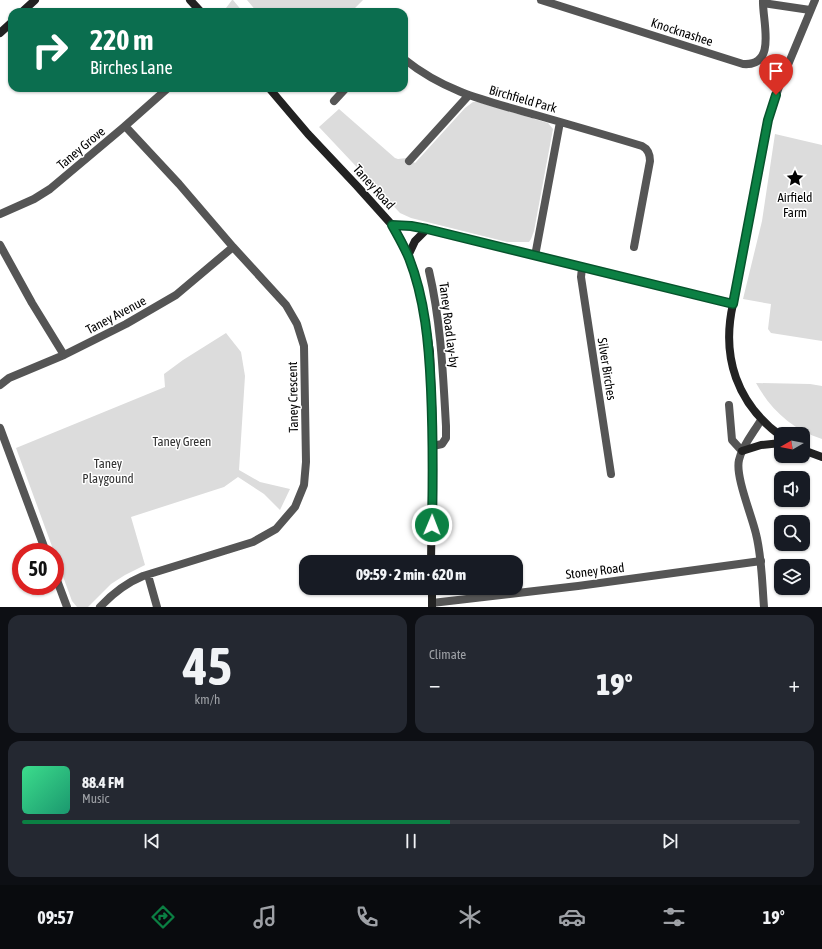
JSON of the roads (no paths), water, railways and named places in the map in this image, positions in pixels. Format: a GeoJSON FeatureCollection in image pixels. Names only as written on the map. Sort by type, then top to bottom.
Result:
{"type":"FeatureCollection","features":[{"type":"Feature","properties":{"kind":"main road"},"geometry":{"type":"LineString","coordinates":[[26,8],[35,0]]}},
{"type":"Feature","properties":{"kind":"main road"},"geometry":{"type":"LineString","coordinates":[[190,0],[197,8]]}},
{"type":"Feature","properties":{"kind":"main road"},"geometry":{"type":"LineString","coordinates":[[0,33],[8,26]]}},
{"type":"Feature","properties":{"kind":"main road","name":"Taney Road"},"geometry":{"type":"LineString","coordinates":[[272,92],[308,134],[392,225],[408,256],[419,290],[430,352],[433,446],[431,555]]}},
{"type":"Feature","properties":{"kind":"main road"},"geometry":{"type":"LineString","coordinates":[[392,225],[427,229],[733,304],[729,333],[731,359],[738,385],[761,420],[774,430]]}},
{"type":"Feature","properties":{"kind":"main road"},"geometry":{"type":"LineString","coordinates":[[408,256],[415,241],[427,229]]}},
{"type":"Feature","properties":{"kind":"main road"},"geometry":{"type":"LineString","coordinates":[[742,451],[761,445],[774,444]]}},
{"type":"Feature","properties":{"kind":"main road"},"geometry":{"type":"LineString","coordinates":[[810,453],[822,457]]}},
{"type":"Feature","properties":{"kind":"street","name":"Knocknashee"},"geometry":{"type":"LineString","coordinates":[[541,0],[735,62],[749,65],[757,62],[763,54],[766,42],[763,2],[810,10]]}},
{"type":"Feature","properties":{"kind":"street"},"geometry":{"type":"LineString","coordinates":[[733,304],[768,120],[780,84],[815,0]]}},
{"type":"Feature","properties":{"kind":"street","name":"Birchfield Park"},"geometry":{"type":"LineString","coordinates":[[408,62],[417,70],[440,84],[468,96],[646,148],[649,153],[650,161],[634,247]]}},
{"type":"Feature","properties":{"kind":"street","name":"Taney Grove"},"geometry":{"type":"LineString","coordinates":[[0,214],[34,199],[50,189],[163,92]]}},
{"type":"Feature","properties":{"kind":"street"},"geometry":{"type":"LineString","coordinates":[[334,100],[342,92]]}},
{"type":"Feature","properties":{"kind":"street"},"geometry":{"type":"LineString","coordinates":[[409,161],[468,96]]}},
{"type":"Feature","properties":{"kind":"street"},"geometry":{"type":"LineString","coordinates":[[535,256],[560,122]]}},
{"type":"Feature","properties":{"kind":"street","name":"Taney Crescent"},"geometry":{"type":"LineString","coordinates":[[100,607],[116,590],[128,582],[148,574],[253,542],[276,529],[295,507],[304,485],[306,462],[304,346],[297,324],[286,305],[233,248],[180,184],[125,126]]}},
{"type":"Feature","properties":{"kind":"street"},"geometry":{"type":"LineString","coordinates":[[0,244],[32,303],[64,355]]}},
{"type":"Feature","properties":{"kind":"street","name":"Taney Avenue"},"geometry":{"type":"LineString","coordinates":[[0,385],[9,378],[64,355],[126,324],[176,295],[233,248]]}},
{"type":"Feature","properties":{"kind":"street","name":"Silver Birches"},"geometry":{"type":"LineString","coordinates":[[582,268],[581,277],[611,474]]}},
{"type":"Feature","properties":{"kind":"street","name":"Taney Road lay-by"},"geometry":{"type":"LineString","coordinates":[[429,270],[435,296],[440,341],[446,432],[446,438],[442,444],[433,446]]}},
{"type":"Feature","properties":{"kind":"street"},"geometry":{"type":"LineString","coordinates":[[729,405],[732,440],[742,451]]}},
{"type":"Feature","properties":{"kind":"street"},"geometry":{"type":"LineString","coordinates":[[761,420],[742,451],[738,461],[739,475],[756,535],[761,561],[764,607]]}},
{"type":"Feature","properties":{"kind":"street"},"geometry":{"type":"LineString","coordinates":[[0,428],[43,543]]}},
{"type":"Feature","properties":{"kind":"street","name":"Stoney Road"},"geometry":{"type":"LineString","coordinates":[[432,605],[761,561]]}},
{"type":"Feature","properties":{"kind":"street"},"geometry":{"type":"LineString","coordinates":[[148,574],[157,607]]}},
{"type":"Feature","properties":{"kind":"street"},"geometry":{"type":"LineString","coordinates":[[62,595],[67,607]]}},
{"type":"Feature","properties":{"kind":"place","name":"Airfield Farm"},"geometry":{"type":"Point","coordinates":[795,178]}},
{"type":"Feature","properties":{"kind":"park label","name":"Taney Green"},"geometry":{"type":"Point","coordinates":[182,441]}},
{"type":"Feature","properties":{"kind":"park label","name":"Taney Playgound"},"geometry":{"type":"Point","coordinates":[108,470]}}]}
